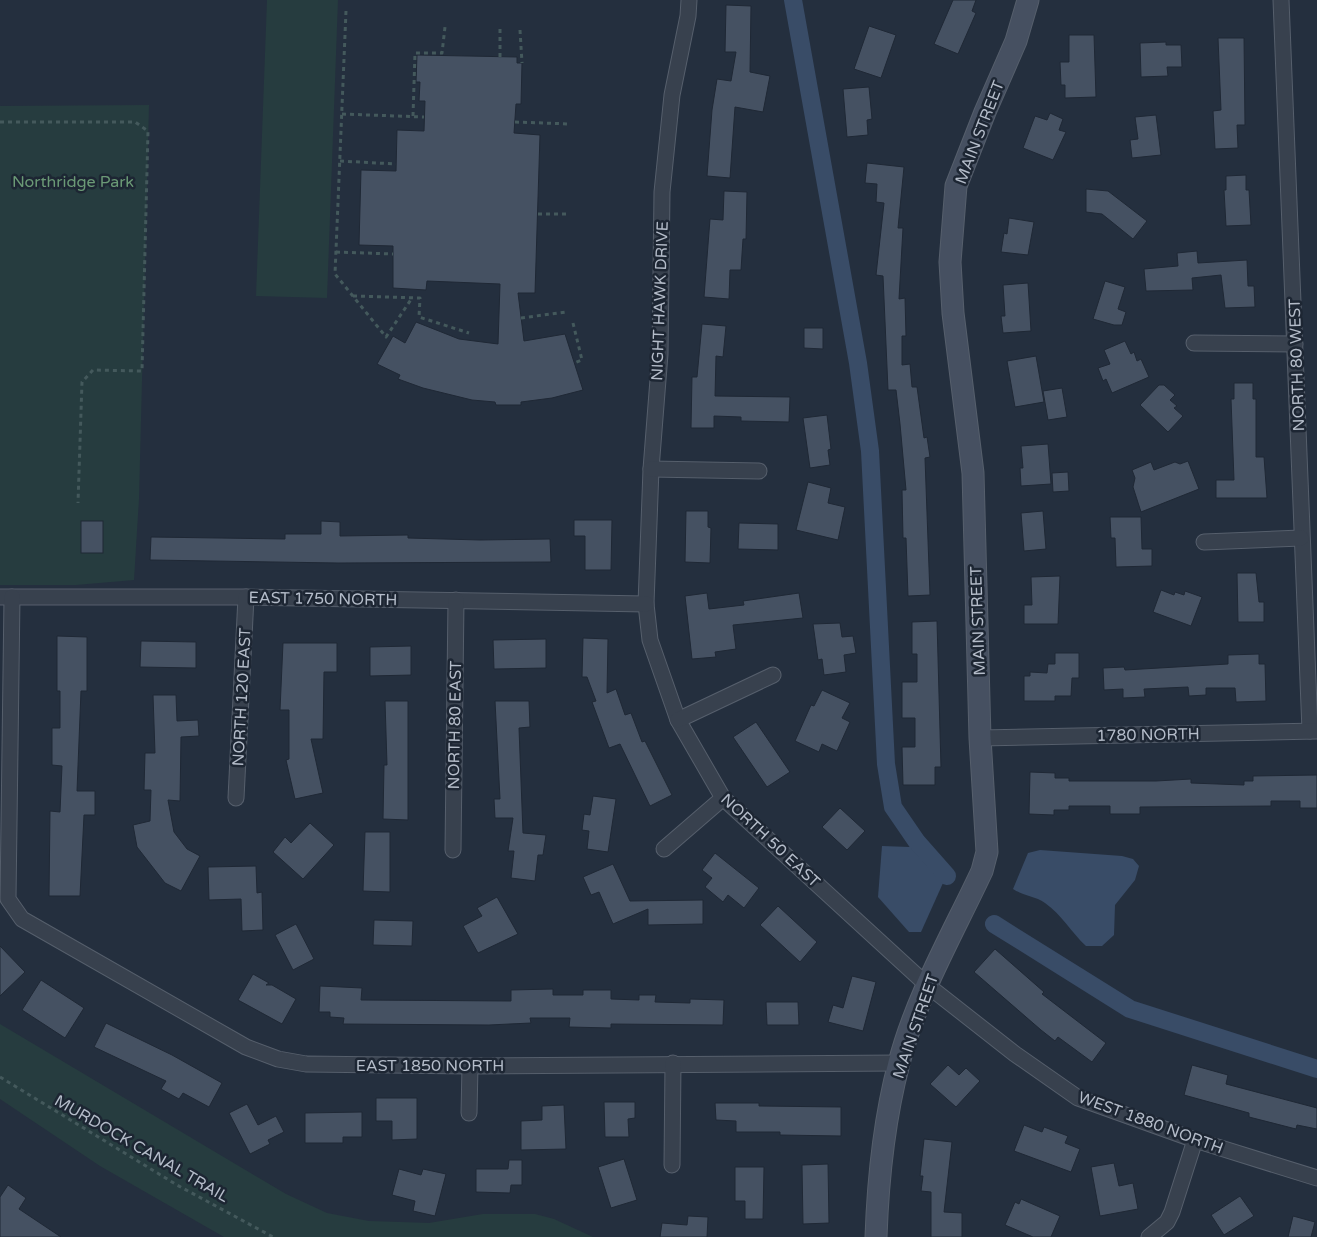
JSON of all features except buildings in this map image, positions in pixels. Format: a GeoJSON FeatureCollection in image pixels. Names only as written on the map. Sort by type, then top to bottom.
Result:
{"type":"FeatureCollection","features":[{"type":"Feature","properties":{"kind":"street","name":"NIGHT HAWK DRIVE"},"geometry":{"type":"LineString","coordinates":[[646,604],[651,469],[660,354],[662,192],[672,95],[688,16],[689,0]]}},
{"type":"Feature","properties":{"kind":"street","name":"MAIN STREET"},"geometry":{"type":"LineString","coordinates":[[876,1237],[878,1184],[899,1063],[927,985],[982,871],[987,852],[980,738],[973,472],[953,313],[950,262],[952,217],[956,186],[984,112],[1016,41],[1028,0]]}},
{"type":"Feature","properties":{"kind":"street","name":"NORTH 80 WEST"},"geometry":{"type":"LineString","coordinates":[[1281,0],[1301,538],[1314,731]]}},
{"type":"Feature","properties":{"kind":"street"},"geometry":{"type":"LineString","coordinates":[[1194,343],[1295,344]]}},
{"type":"Feature","properties":{"kind":"street"},"geometry":{"type":"LineString","coordinates":[[651,469],[758,471]]}},
{"type":"Feature","properties":{"kind":"street"},"geometry":{"type":"LineString","coordinates":[[1204,542],[1301,538]]}},
{"type":"Feature","properties":{"kind":"street","name":"EAST 1750 NORTH"},"geometry":{"type":"LineString","coordinates":[[6,597],[246,597],[646,604]]}},
{"type":"Feature","properties":{"kind":"street","name":"EAST 1850 NORTH"},"geometry":{"type":"LineString","coordinates":[[6,597],[8,899],[22,919],[246,1047],[278,1060],[306,1064],[470,1066],[673,1063],[899,1063]]}},
{"type":"Feature","properties":{"kind":"street","name":"NORTH 120 EAST"},"geometry":{"type":"LineString","coordinates":[[236,798],[246,597]]}},
{"type":"Feature","properties":{"kind":"street","name":"NORTH 80 EAST"},"geometry":{"type":"LineString","coordinates":[[452,850],[456,600]]}},
{"type":"Feature","properties":{"kind":"street","name":"NORTH 50 EAST"},"geometry":{"type":"LineString","coordinates":[[646,604],[650,640],[678,720],[723,798],[927,985]]}},
{"type":"Feature","properties":{"kind":"street"},"geometry":{"type":"LineString","coordinates":[[678,720],[773,675]]}},
{"type":"Feature","properties":{"kind":"street","name":"1780 NORTH"},"geometry":{"type":"LineString","coordinates":[[980,738],[1314,731]]}},
{"type":"Feature","properties":{"kind":"street"},"geometry":{"type":"LineString","coordinates":[[664,849],[723,798]]}},
{"type":"Feature","properties":{"kind":"street","name":"WEST 1880 NORTH"},"geometry":{"type":"LineString","coordinates":[[927,985],[1015,1054],[1078,1098],[1195,1140],[1317,1178]]}},
{"type":"Feature","properties":{"kind":"street"},"geometry":{"type":"LineString","coordinates":[[672,1165],[673,1063]]}},
{"type":"Feature","properties":{"kind":"street"},"geometry":{"type":"LineString","coordinates":[[469,1113],[470,1066]]}},
{"type":"Feature","properties":{"kind":"street"},"geometry":{"type":"LineString","coordinates":[[1149,1237],[1167,1222],[1172,1212],[1195,1140]]}},
{"type":"Feature","properties":{"kind":"path"},"geometry":{"type":"LineString","coordinates":[[346,11],[335,274],[386,337],[412,298]]}},
{"type":"Feature","properties":{"kind":"path"},"geometry":{"type":"LineString","coordinates":[[413,116],[415,53],[442,53],[445,27]]}},
{"type":"Feature","properties":{"kind":"path"},"geometry":{"type":"LineString","coordinates":[[500,29],[500,56]]}},
{"type":"Feature","properties":{"kind":"path"},"geometry":{"type":"LineString","coordinates":[[520,30],[522,63]]}},
{"type":"Feature","properties":{"kind":"path"},"geometry":{"type":"LineString","coordinates":[[342,114],[424,117]]}},
{"type":"Feature","properties":{"kind":"path"},"geometry":{"type":"LineString","coordinates":[[0,122],[135,122],[148,131],[142,371],[93,370],[82,382],[78,503]]}},
{"type":"Feature","properties":{"kind":"path"},"geometry":{"type":"LineString","coordinates":[[515,122],[570,124]]}},
{"type":"Feature","properties":{"kind":"path"},"geometry":{"type":"LineString","coordinates":[[340,161],[396,164]]}},
{"type":"Feature","properties":{"kind":"path"},"geometry":{"type":"LineString","coordinates":[[538,214],[567,214]]}},
{"type":"Feature","properties":{"kind":"path"},"geometry":{"type":"LineString","coordinates":[[336,252],[393,254]]}},
{"type":"Feature","properties":{"kind":"path"},"geometry":{"type":"LineString","coordinates":[[353,296],[420,298],[419,317],[470,333]]}},
{"type":"Feature","properties":{"kind":"path"},"geometry":{"type":"LineString","coordinates":[[521,318],[566,312]]}},
{"type":"Feature","properties":{"kind":"path"},"geometry":{"type":"LineString","coordinates":[[573,324],[582,360],[574,363]]}},
{"type":"Feature","properties":{"kind":"path","name":"MURDOCK CANAL TRAIL"},"geometry":{"type":"LineString","coordinates":[[0,1077],[177,1185],[273,1237]]}},
{"type":"Feature","properties":{"kind":"green space"},"geometry":{"type":"Polygon","coordinates":[[[267,0],[338,0],[327,298],[256,296],[267,0]]]}},
{"type":"Feature","properties":{"kind":"green space","name":"Northridge Park"},"geometry":{"type":"Polygon","coordinates":[[[149,105],[139,499],[134,580],[76,585],[0,585],[0,106],[149,105]]]}},
{"type":"Feature","properties":{"kind":"green space"},"geometry":{"type":"Polygon","coordinates":[[[0,1024],[286,1194],[327,1213],[369,1221],[429,1223],[483,1214],[535,1214],[554,1219],[593,1237],[224,1237],[100,1166],[0,1099],[0,1024]]]}},
{"type":"Feature","properties":{"kind":"water"},"geometry":{"type":"Polygon","coordinates":[[[882,846],[910,847],[943,883],[921,932],[909,932],[878,897],[882,846]]]}},
{"type":"Feature","properties":{"kind":"water"},"geometry":{"type":"Polygon","coordinates":[[[1040,850],[1122,856],[1133,859],[1139,866],[1135,880],[1115,905],[1114,935],[1102,946],[1086,946],[1045,903],[1013,889],[1028,853],[1040,850]]]}},
{"type":"Feature","properties":{"kind":"waterway"},"geometry":{"type":"LineString","coordinates":[[793,0],[858,363],[870,451],[886,764],[893,807],[917,842],[947,876]]}},
{"type":"Feature","properties":{"kind":"waterway"},"geometry":{"type":"LineString","coordinates":[[994,924],[1130,1009],[1317,1069]]}}]}
